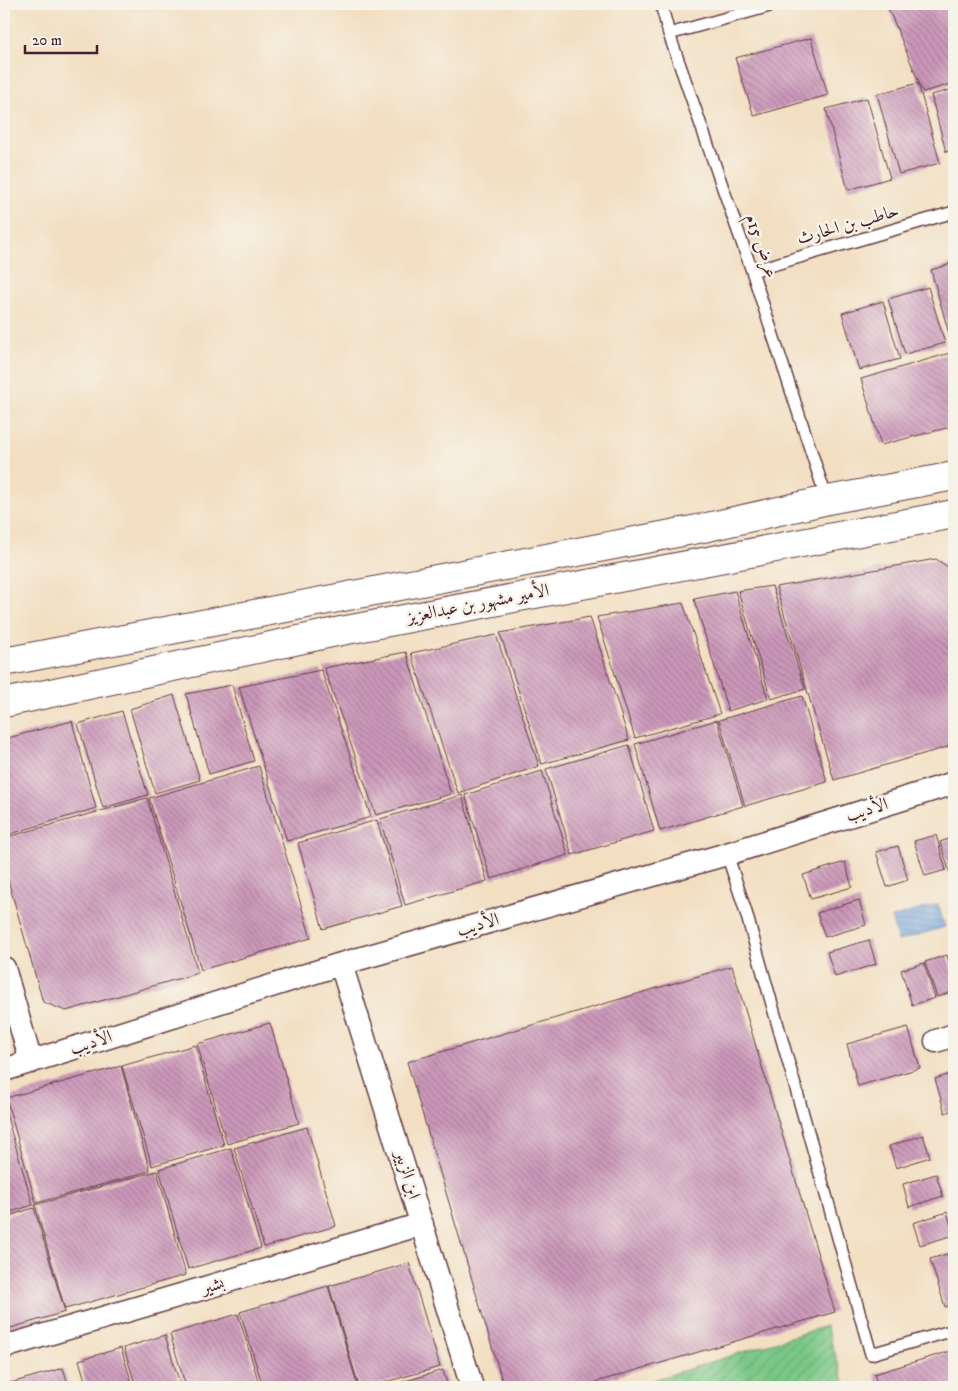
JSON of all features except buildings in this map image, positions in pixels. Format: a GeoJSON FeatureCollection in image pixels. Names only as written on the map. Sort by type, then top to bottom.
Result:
{"type":"FeatureCollection","features":[{"type":"Feature","properties":{"kind":"street","name":"الأمير مشهور بن عبدالعزيز"},"geometry":{"type":"LineString","coordinates":[[4,662],[703,528],[828,500],[954,476]]}},
{"type":"Feature","properties":{"kind":"street","name":"الأمير مشهور بن عبدالعزيز"},"geometry":{"type":"LineString","coordinates":[[4,702],[336,632],[954,514]]}},
{"type":"Feature","properties":{"kind":"street","name":"الأديب"},"geometry":{"type":"LineString","coordinates":[[4,1070],[340,964],[727,854],[954,783]]}},
{"type":"Feature","properties":{"kind":"street","name":"ابن الزبير"},"geometry":{"type":"LineString","coordinates":[[340,964],[472,1387]]}},
{"type":"Feature","properties":{"kind":"street"},"geometry":{"type":"LineString","coordinates":[[4,968],[31,1062]]}},
{"type":"Feature","properties":{"kind":"street","name":"بشير"},"geometry":{"type":"LineString","coordinates":[[4,1348],[422,1224]]}},
{"type":"Feature","properties":{"kind":"lane","name":"عرض 15م"},"geometry":{"type":"LineString","coordinates":[[660,4],[828,500]]}},
{"type":"Feature","properties":{"kind":"lane"},"geometry":{"type":"LineString","coordinates":[[669,34],[777,4]]}},
{"type":"Feature","properties":{"kind":"lane","name":"حاطب بن الحارث"},"geometry":{"type":"LineString","coordinates":[[752,271],[954,212]]}},
{"type":"Feature","properties":{"kind":"lane"},"geometry":{"type":"LineString","coordinates":[[727,854],[745,908],[871,1354],[954,1330]]}},
{"type":"Feature","properties":{"kind":"green space"},"geometry":{"type":"Polygon","coordinates":[[[826,1326],[846,1387],[631,1387],[826,1326]]]}},
{"type":"Feature","properties":{"kind":"water"},"geometry":{"type":"Polygon","coordinates":[[[938,904],[945,927],[898,941],[891,918],[938,904]]]}}]}
